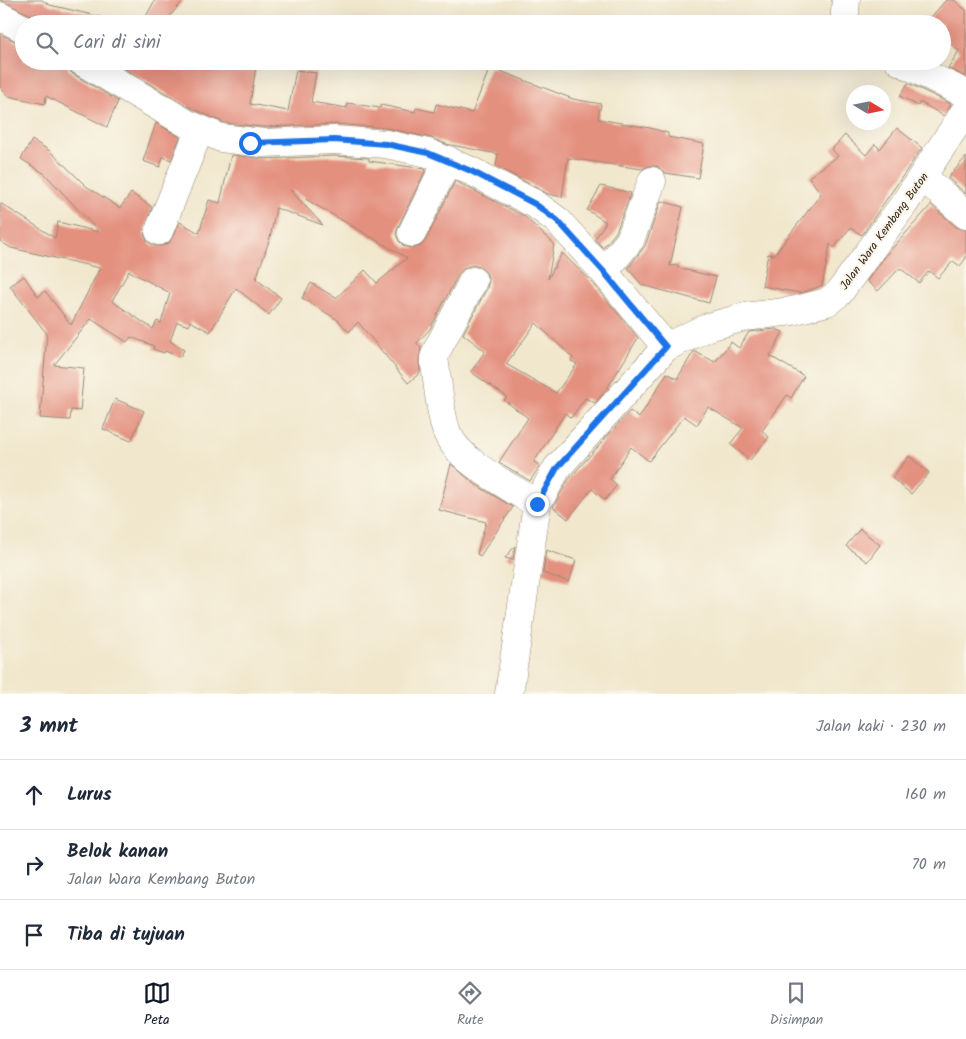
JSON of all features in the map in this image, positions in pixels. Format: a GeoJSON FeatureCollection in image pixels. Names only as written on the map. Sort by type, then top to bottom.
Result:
{"type":"FeatureCollection","features":[{"type":"Feature","properties":{"kind":"street"},"geometry":{"type":"LineString","coordinates":[[845,15],[846,0]]}},
{"type":"Feature","properties":{"kind":"street"},"geometry":{"type":"LineString","coordinates":[[0,16],[15,24]]}},
{"type":"Feature","properties":{"kind":"street"},"geometry":{"type":"LineString","coordinates":[[96,70],[199,131],[250,143],[358,140],[405,148],[448,160],[535,204],[558,221],[604,272],[666,347]]}},
{"type":"Feature","properties":{"kind":"street"},"geometry":{"type":"LineString","coordinates":[[917,70],[966,94]]}},
{"type":"Feature","properties":{"kind":"street","name":"Jalan Wara Kembang Buton"},"geometry":{"type":"LineString","coordinates":[[509,694],[537,504],[557,468],[666,347],[708,327],[745,317],[792,310],[827,302],[840,293],[923,177],[966,110]]}},
{"type":"Feature","properties":{"kind":"street"},"geometry":{"type":"LineString","coordinates":[[158,231],[199,131]]}},
{"type":"Feature","properties":{"kind":"street"},"geometry":{"type":"LineString","coordinates":[[412,233],[448,160]]}},
{"type":"Feature","properties":{"kind":"street"},"geometry":{"type":"LineString","coordinates":[[923,177],[966,215]]}},
{"type":"Feature","properties":{"kind":"street"},"geometry":{"type":"LineString","coordinates":[[604,272],[630,240],[652,181]]}},
{"type":"Feature","properties":{"kind":"street"},"geometry":{"type":"LineString","coordinates":[[473,281],[436,350],[434,358],[446,431],[466,458],[537,504]]}},
{"type":"Feature","properties":{"kind":"building"},"geometry":{"type":"Polygon","coordinates":[[[0,0],[42,0],[50,5],[92,15],[31,15],[0,0]]]}},
{"type":"Feature","properties":{"kind":"building"},"geometry":{"type":"Polygon","coordinates":[[[155,0],[184,0],[171,15],[147,15],[155,0]]]}},
{"type":"Feature","properties":{"kind":"building"},"geometry":{"type":"Polygon","coordinates":[[[946,0],[954,0],[966,10],[966,77],[951,70],[951,63],[959,51],[951,44],[951,15],[933,15],[946,0]]]}},
{"type":"Feature","properties":{"kind":"building"},"geometry":{"type":"Polygon","coordinates":[[[0,34],[15,41],[15,70],[69,70],[118,101],[107,127],[46,96],[45,104],[8,96],[0,87],[0,34]]]}},
{"type":"Feature","properties":{"kind":"building"},"geometry":{"type":"Polygon","coordinates":[[[127,70],[256,70],[250,104],[288,111],[296,70],[316,73],[311,102],[347,108],[347,103],[380,108],[381,105],[415,112],[416,108],[434,112],[436,104],[472,113],[489,70],[498,70],[573,99],[601,104],[598,119],[650,128],[668,133],[668,137],[704,144],[698,178],[665,173],[657,166],[649,166],[642,169],[568,158],[562,197],[548,194],[496,166],[498,154],[446,144],[431,138],[387,128],[335,124],[264,127],[225,123],[193,109],[127,70]]]}},
{"type":"Feature","properties":{"kind":"building"},"geometry":{"type":"Polygon","coordinates":[[[908,83],[951,104],[944,116],[920,102],[918,106],[900,96],[908,83]]]}},
{"type":"Feature","properties":{"kind":"building"},"geometry":{"type":"Polygon","coordinates":[[[156,123],[180,137],[171,160],[163,157],[160,167],[143,161],[156,123]]]}},
{"type":"Feature","properties":{"kind":"building"},"geometry":{"type":"Polygon","coordinates":[[[897,128],[922,148],[862,235],[850,228],[834,248],[830,244],[822,286],[800,293],[762,286],[768,254],[774,255],[821,194],[809,177],[838,156],[832,149],[845,135],[866,155],[875,144],[880,149],[897,128]]]}},
{"type":"Feature","properties":{"kind":"building"},"geometry":{"type":"Polygon","coordinates":[[[32,140],[50,151],[86,186],[120,208],[131,193],[152,207],[144,234],[147,241],[154,246],[169,243],[180,222],[199,233],[209,200],[220,203],[231,155],[264,159],[334,156],[369,158],[369,161],[426,169],[396,234],[399,241],[405,247],[414,248],[421,246],[426,240],[455,181],[524,216],[554,244],[548,279],[562,253],[592,282],[638,338],[607,389],[595,403],[585,398],[571,418],[565,413],[534,462],[540,466],[530,481],[499,462],[528,418],[504,400],[507,397],[471,372],[485,351],[463,334],[487,288],[489,280],[486,272],[480,267],[472,265],[464,268],[459,273],[430,329],[417,343],[421,349],[419,360],[420,373],[408,383],[358,322],[349,332],[338,320],[302,298],[311,283],[336,298],[365,270],[377,283],[407,258],[290,190],[323,225],[276,208],[270,238],[256,279],[281,298],[269,315],[236,288],[210,332],[190,321],[189,326],[177,322],[170,341],[184,350],[180,357],[153,349],[154,346],[131,337],[127,342],[91,319],[54,365],[84,368],[80,411],[71,410],[70,420],[40,418],[47,334],[10,286],[24,276],[38,297],[45,291],[71,325],[100,268],[11,248],[0,241],[0,203],[55,238],[58,222],[99,232],[45,174],[21,159],[32,140]],[[129,271],[112,301],[153,329],[157,321],[161,323],[170,293],[129,271]],[[536,323],[506,364],[556,393],[577,364],[571,361],[573,358],[536,323]]]}},
{"type":"Feature","properties":{"kind":"building"},"geometry":{"type":"Polygon","coordinates":[[[966,157],[966,194],[948,178],[966,157]]]}},
{"type":"Feature","properties":{"kind":"building"},"geometry":{"type":"Polygon","coordinates":[[[601,186],[631,193],[616,232],[603,248],[595,239],[606,222],[587,210],[601,186]]]}},
{"type":"Feature","properties":{"kind":"building"},"geometry":{"type":"Polygon","coordinates":[[[661,201],[683,207],[670,266],[678,265],[678,268],[716,277],[709,303],[642,285],[628,268],[645,246],[661,201]]]}},
{"type":"Feature","properties":{"kind":"building"},"geometry":{"type":"Polygon","coordinates":[[[931,205],[956,227],[966,230],[966,258],[960,266],[953,261],[938,278],[929,271],[919,283],[900,268],[878,291],[867,281],[887,254],[931,205]]]}},
{"type":"Feature","properties":{"kind":"building"},"geometry":{"type":"Polygon","coordinates":[[[776,329],[783,332],[770,356],[804,376],[791,398],[787,395],[762,431],[769,437],[750,460],[730,444],[743,428],[708,407],[697,425],[684,416],[649,461],[631,447],[610,479],[617,485],[605,500],[592,489],[568,519],[553,507],[569,479],[630,411],[639,418],[667,373],[677,379],[694,351],[715,362],[731,342],[739,348],[749,332],[776,329]]]}},
{"type":"Feature","properties":{"kind":"building"},"geometry":{"type":"Polygon","coordinates":[[[115,399],[144,411],[131,441],[103,429],[115,399]]]}},
{"type":"Feature","properties":{"kind":"building"},"geometry":{"type":"Polygon","coordinates":[[[909,456],[929,473],[911,494],[892,478],[909,456]]]}},
{"type":"Feature","properties":{"kind":"building"},"geometry":{"type":"Polygon","coordinates":[[[451,464],[476,485],[513,507],[480,556],[477,554],[486,522],[439,510],[451,464]]]}},
{"type":"Feature","properties":{"kind":"building"},"geometry":{"type":"Polygon","coordinates":[[[860,529],[880,545],[867,562],[846,546],[860,529]]]}},
{"type":"Feature","properties":{"kind":"building"},"geometry":{"type":"Polygon","coordinates":[[[515,546],[513,560],[505,558],[515,546]]]}},
{"type":"Feature","properties":{"kind":"building"},"geometry":{"type":"Polygon","coordinates":[[[546,550],[576,560],[569,582],[543,573],[546,550]]]}},
{"type":"Feature","properties":{"kind":"route"},"geometry":{"type":"LineString","coordinates":[[250,143],[358,140],[428,153],[471,171],[535,204],[558,221],[624,295],[666,347],[585,434],[557,468],[537,504]]}}]}
